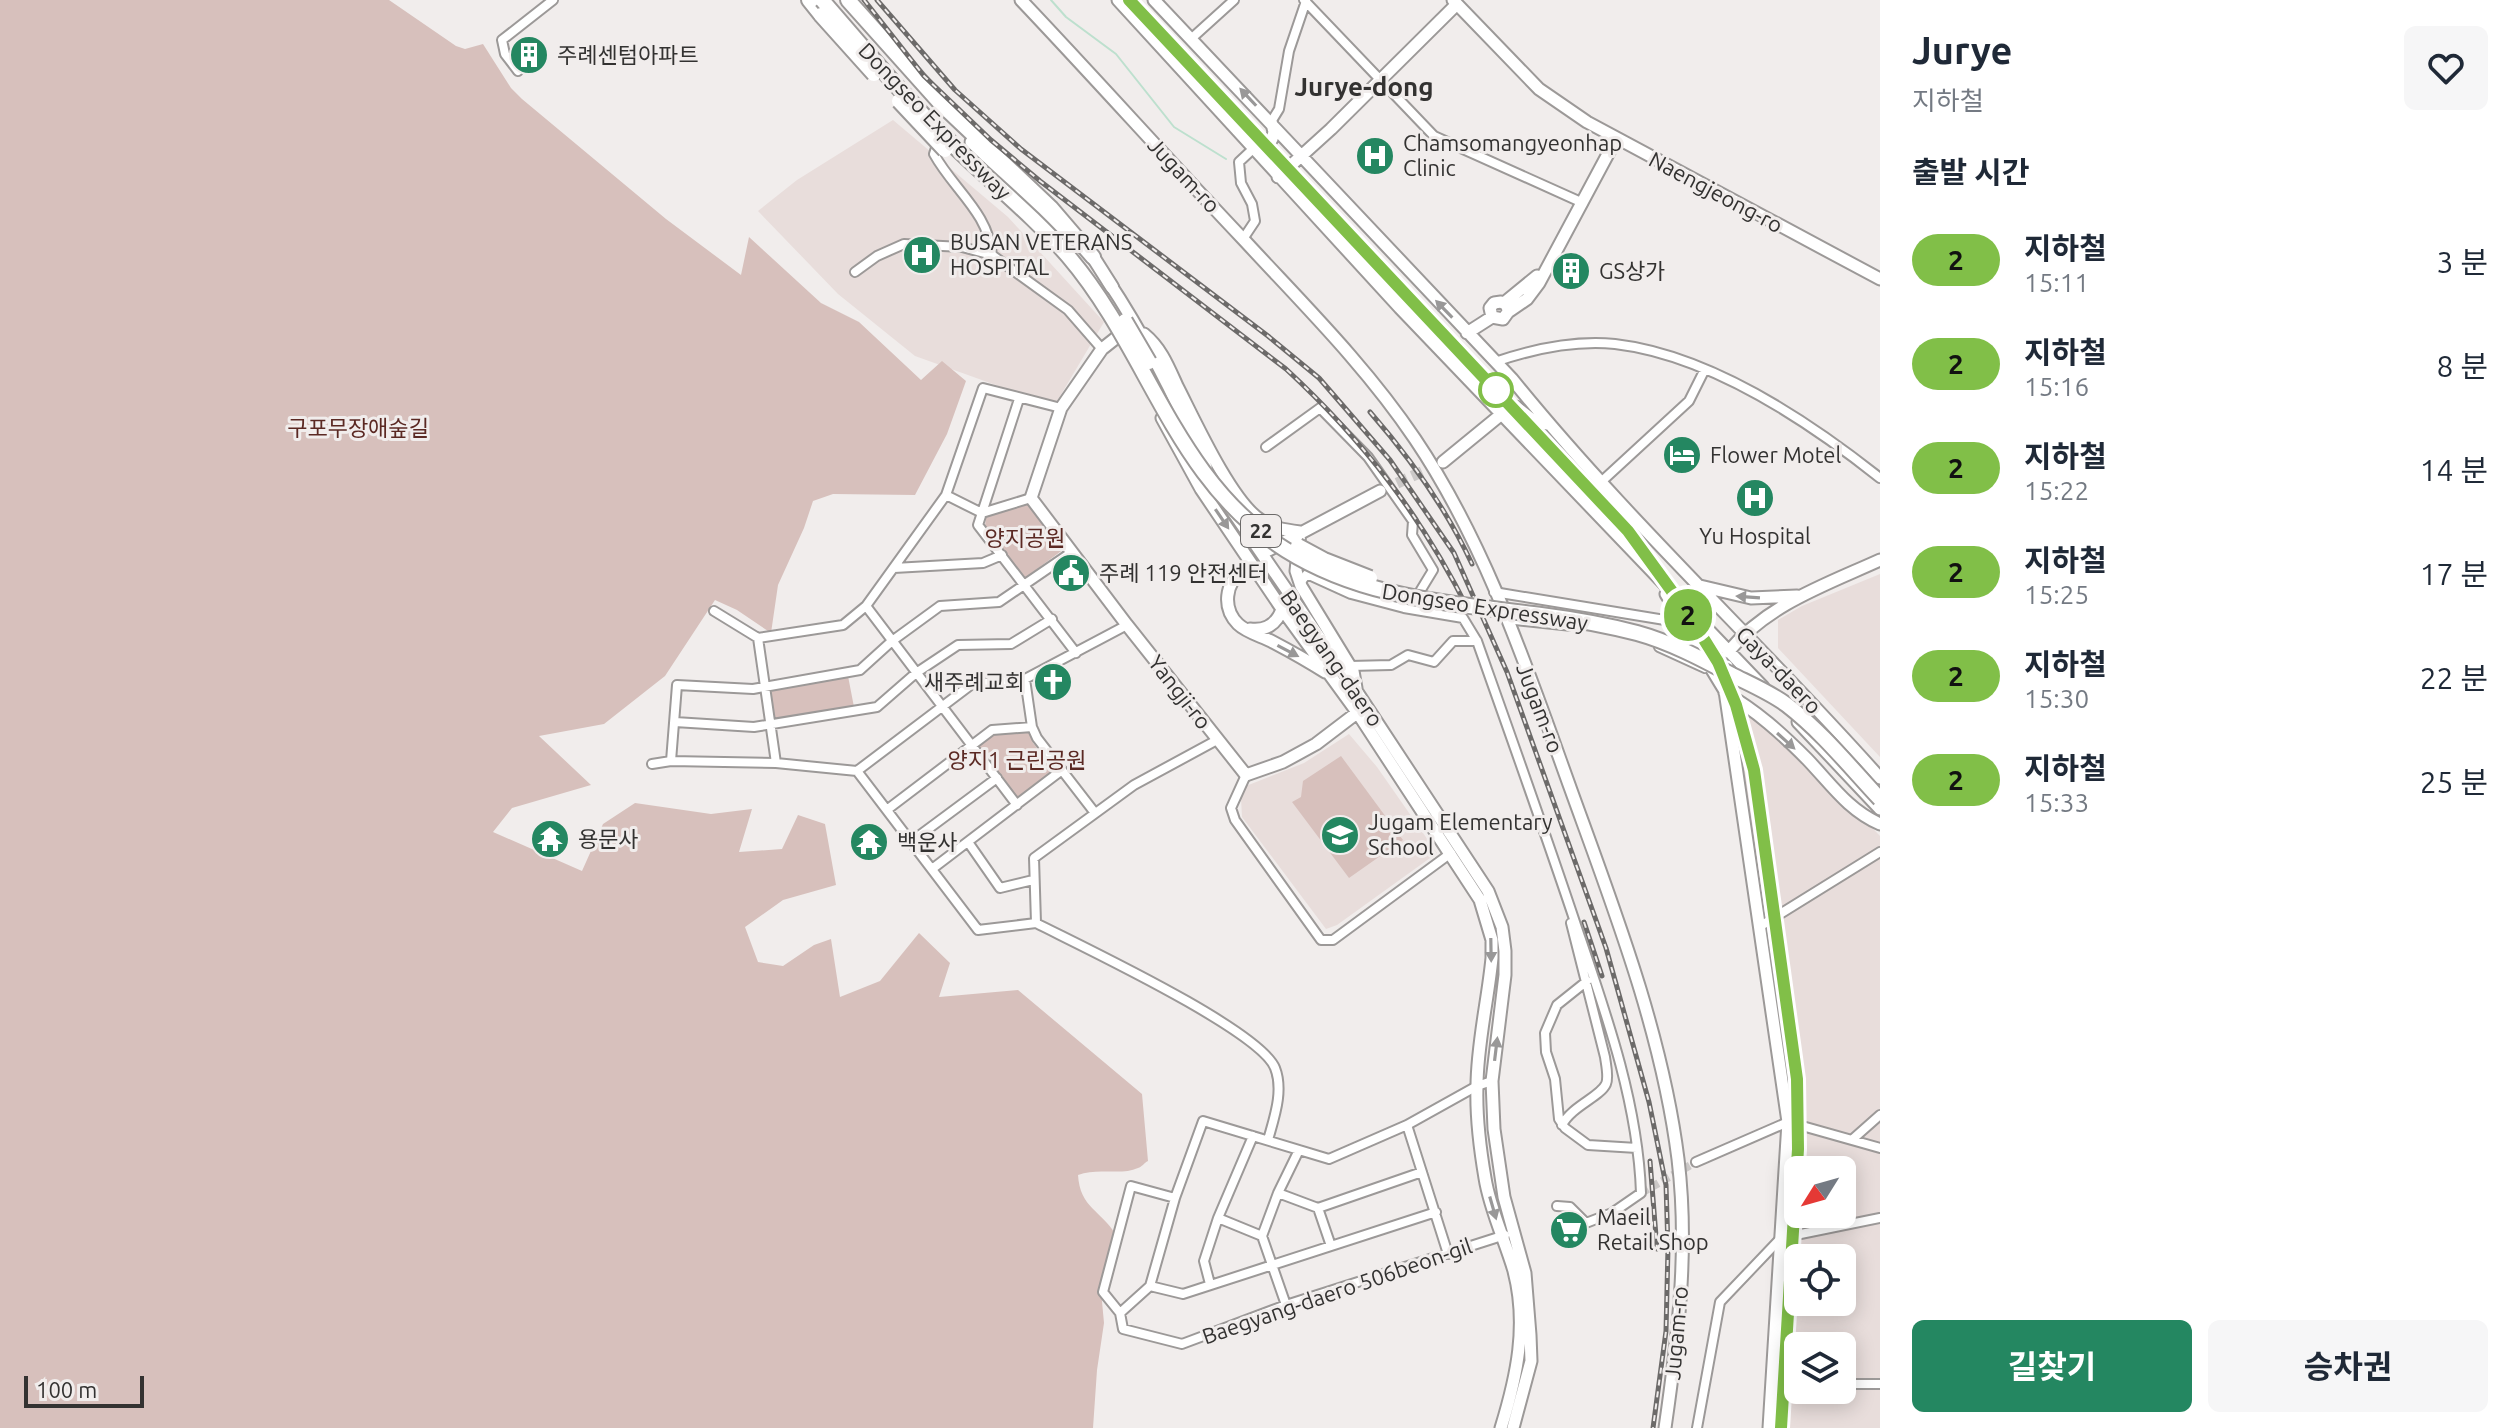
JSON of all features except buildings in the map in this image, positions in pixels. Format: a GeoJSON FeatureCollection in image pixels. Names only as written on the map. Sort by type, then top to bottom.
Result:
{"type":"FeatureCollection","features":[{"type":"Feature","properties":{"kind":"highway"},"geometry":{"type":"LineString","coordinates":[[811,0],[929,135],[1070,269]]}},
{"type":"Feature","properties":{"kind":"highway","name":"Dongseo Expressway"},"geometry":{"type":"LineString","coordinates":[[822,0],[946,138],[1068,255],[1110,314],[1179,439],[1196,463],[1230,504],[1269,538],[1311,564],[1372,589],[1414,599],[1542,615],[1637,633],[1686,652],[1783,702],[1823,737],[1880,799]]}},
{"type":"Feature","properties":{"kind":"highway","name":"Dongseo Expressway"},"geometry":{"type":"LineString","coordinates":[[834,0],[934,114],[1076,252],[1139,342],[1191,441],[1240,502],[1276,532],[1324,560],[1387,583],[1425,592],[1642,625],[1675,637],[1788,695],[1824,727],[1880,787]]}},
{"type":"Feature","properties":{"kind":"highway"},"geometry":{"type":"LineString","coordinates":[[845,0],[942,105],[1051,208],[1093,257]]}},
{"type":"Feature","properties":{"kind":"main road","name":"Baegyang-daero"},"geometry":{"type":"LineString","coordinates":[[811,0],[874,71],[939,137],[989,180],[1046,237],[1097,299],[1120,335],[1189,467],[1282,609],[1362,710],[1488,891],[1502,927],[1505,975],[1492,1081],[1498,1169],[1515,1274],[1521,1348],[1501,1428]]}},
{"type":"Feature","properties":{"kind":"main road","name":"Baegyang-daero"},"geometry":{"type":"LineString","coordinates":[[845,0],[945,117],[1086,253],[1112,287],[1183,415],[1210,476],[1252,543],[1357,692],[1362,710],[1480,900],[1492,940],[1477,1086],[1485,1178],[1525,1273],[1531,1361],[1513,1428]]}},
{"type":"Feature","properties":{"kind":"main road","name":"Jugam-ro"},"geometry":{"type":"LineString","coordinates":[[1021,0],[1327,329],[1378,389],[1453,499],[1505,619],[1591,846],[1640,990],[1666,1089],[1678,1158],[1683,1221],[1680,1327],[1665,1428]]}},
{"type":"Feature","properties":{"kind":"main road","name":"Gaya-daero"},"geometry":{"type":"LineString","coordinates":[[1118,0],[1278,177],[1880,809]]}},
{"type":"Feature","properties":{"kind":"main road","name":"Gaya-daero"},"geometry":{"type":"LineString","coordinates":[[1154,0],[1495,362],[1696,584],[1880,776]]}},
{"type":"Feature","properties":{"kind":"main road"},"geometry":{"type":"LineString","coordinates":[[1278,177],[1331,129],[1457,1]]}},
{"type":"Feature","properties":{"kind":"main road","name":"Naengjeong-ro"},"geometry":{"type":"LineString","coordinates":[[1457,1],[1539,89],[1616,139],[1880,279]]}},
{"type":"Feature","properties":{"kind":"main road"},"geometry":{"type":"LineString","coordinates":[[1229,121],[1240,124],[1262,144],[1272,139],[1274,132],[1271,122]]}},
{"type":"Feature","properties":{"kind":"main road"},"geometry":{"type":"LineString","coordinates":[[1467,333],[1492,317],[1503,319],[1506,307],[1527,299],[1539,283],[1616,139]]}},
{"type":"Feature","properties":{"kind":"main road"},"geometry":{"type":"LineString","coordinates":[[1093,257],[1112,287]]}},
{"type":"Feature","properties":{"kind":"main road"},"geometry":{"type":"LineString","coordinates":[[1070,269],[1097,299]]}},
{"type":"Feature","properties":{"kind":"main road"},"geometry":{"type":"LineString","coordinates":[[1031,498],[1061,408],[1102,349],[1136,326],[1157,345],[1200,432],[1230,484],[1248,507],[1257,518],[1278,529],[1300,532]]}},
{"type":"Feature","properties":{"kind":"main road"},"geometry":{"type":"LineString","coordinates":[[1443,462],[1502,414],[1516,407],[1534,421],[1548,424]]}},
{"type":"Feature","properties":{"kind":"main road"},"geometry":{"type":"LineString","coordinates":[[1269,550],[1380,491]]}},
{"type":"Feature","properties":{"kind":"main road","name":"Yangji-ro"},"geometry":{"type":"LineString","coordinates":[[1031,498],[1246,775]]}},
{"type":"Feature","properties":{"kind":"main road"},"geometry":{"type":"LineString","coordinates":[[1300,532],[1296,571],[1300,583],[1350,666],[1357,692]]}},
{"type":"Feature","properties":{"kind":"main road"},"geometry":{"type":"LineString","coordinates":[[1769,1428],[1788,1122],[1725,692],[1728,652],[1743,633],[1761,619],[1802,595],[1880,560]]}},
{"type":"Feature","properties":{"kind":"main road"},"geometry":{"type":"LineString","coordinates":[[1243,570],[1231,583],[1227,596],[1234,621],[1333,677]]}},
{"type":"Feature","properties":{"kind":"main road"},"geometry":{"type":"LineString","coordinates":[[1655,576],[1725,692],[1747,705],[1805,758],[1859,815],[1880,822]]}},
{"type":"Feature","properties":{"kind":"main road"},"geometry":{"type":"LineString","coordinates":[[1696,584],[1751,598],[1802,595]]}},
{"type":"Feature","properties":{"kind":"main road"},"geometry":{"type":"LineString","coordinates":[[1242,628],[1259,630],[1268,627],[1279,619],[1282,609]]}},
{"type":"Feature","properties":{"kind":"main road"},"geometry":{"type":"LineString","coordinates":[[1761,619],[1756,632],[1766,657]]}},
{"type":"Feature","properties":{"kind":"main road"},"geometry":{"type":"LineString","coordinates":[[1246,775],[1283,762],[1316,744],[1362,710]]}},
{"type":"Feature","properties":{"kind":"main road"},"geometry":{"type":"LineString","coordinates":[[1839,765],[1880,822]]}},
{"type":"Feature","properties":{"kind":"street"},"geometry":{"type":"LineString","coordinates":[[518,71],[505,54],[502,40],[553,0]]}},
{"type":"Feature","properties":{"kind":"street"},"geometry":{"type":"LineString","coordinates":[[1192,38],[1234,0]]}},
{"type":"Feature","properties":{"kind":"street"},"geometry":{"type":"LineString","coordinates":[[1271,122],[1279,109],[1289,51],[1305,1],[1434,136],[1583,203]]}},
{"type":"Feature","properties":{"kind":"street"},"geometry":{"type":"LineString","coordinates":[[939,137],[934,154],[945,173],[975,207],[991,240],[992,255]]}},
{"type":"Feature","properties":{"kind":"street"},"geometry":{"type":"LineString","coordinates":[[1243,239],[1255,221],[1252,204],[1241,183],[1239,162],[1254,148]]}},
{"type":"Feature","properties":{"kind":"street"},"geometry":{"type":"LineString","coordinates":[[855,272],[877,256],[904,244],[962,247],[992,255],[1068,310],[1102,349]]}},
{"type":"Feature","properties":{"kind":"street"},"geometry":{"type":"LineString","coordinates":[[1495,362],[1558,346],[1614,344],[1665,356],[1705,369],[1744,388],[1880,478]]}},
{"type":"Feature","properties":{"kind":"street"},"geometry":{"type":"LineString","coordinates":[[1601,482],[1689,401],[1705,369]]}},
{"type":"Feature","properties":{"kind":"street"},"geometry":{"type":"LineString","coordinates":[[714,611],[758,638],[843,625],[866,606],[946,495],[983,388],[1061,408]]}},
{"type":"Feature","properties":{"kind":"street"},"geometry":{"type":"LineString","coordinates":[[1019,399],[978,525],[1076,653]]}},
{"type":"Feature","properties":{"kind":"street"},"geometry":{"type":"LineString","coordinates":[[1266,447],[1320,408],[1368,457],[1413,521],[1412,535],[1433,570],[1409,608]]}},
{"type":"Feature","properties":{"kind":"street"},"geometry":{"type":"LineString","coordinates":[[946,495],[982,513],[1031,498]]}},
{"type":"Feature","properties":{"kind":"street"},"geometry":{"type":"LineString","coordinates":[[671,761],[677,685],[753,689],[860,670],[892,641],[940,606],[999,602],[1072,552]]}},
{"type":"Feature","properties":{"kind":"street"},"geometry":{"type":"LineString","coordinates":[[894,568],[983,563],[1002,555]]}},
{"type":"Feature","properties":{"kind":"street"},"geometry":{"type":"LineString","coordinates":[[1300,583],[1307,574],[1351,594],[1463,618],[1477,641],[1594,976],[1619,1060],[1637,1148],[1641,1193],[1612,1213],[1586,1223],[1570,1207],[1557,1206]]}},
{"type":"Feature","properties":{"kind":"street"},"geometry":{"type":"LineString","coordinates":[[1494,592],[1671,621],[1678,614]]}},
{"type":"Feature","properties":{"kind":"street"},"geometry":{"type":"LineString","coordinates":[[866,606],[1017,805]]}},
{"type":"Feature","properties":{"kind":"street"},"geometry":{"type":"LineString","coordinates":[[675,722],[754,727],[877,707],[916,673],[958,645],[1011,644],[1052,619]]}},
{"type":"Feature","properties":{"kind":"street"},"geometry":{"type":"LineString","coordinates":[[1505,619],[1596,630],[1647,642],[1714,673]]}},
{"type":"Feature","properties":{"kind":"street"},"geometry":{"type":"LineString","coordinates":[[652,764],[671,761],[776,763],[857,771],[972,684],[1025,679],[1127,625]]}},
{"type":"Feature","properties":{"kind":"street"},"geometry":{"type":"LineString","coordinates":[[758,638],[776,763]]}},
{"type":"Feature","properties":{"kind":"street"},"geometry":{"type":"LineString","coordinates":[[1350,666],[1391,665],[1408,655],[1434,662],[1453,641],[1477,641]]}},
{"type":"Feature","properties":{"kind":"street"},"geometry":{"type":"LineString","coordinates":[[1025,679],[1032,727],[1037,738],[1095,813]]}},
{"type":"Feature","properties":{"kind":"street"},"geometry":{"type":"LineString","coordinates":[[888,809],[992,730],[1032,727]]}},
{"type":"Feature","properties":{"kind":"street"},"geometry":{"type":"LineString","coordinates":[[1036,923],[1034,858],[1134,785],[1217,740]]}},
{"type":"Feature","properties":{"kind":"street"},"geometry":{"type":"LineString","coordinates":[[932,869],[1062,770]]}},
{"type":"Feature","properties":{"kind":"street"},"geometry":{"type":"LineString","coordinates":[[857,771],[978,930],[1036,923],[1224,1022],[1264,1050],[1276,1070],[1278,1088],[1278,1102],[1268,1140]]}},
{"type":"Feature","properties":{"kind":"street"},"geometry":{"type":"LineString","coordinates":[[1246,775],[1231,808],[1235,820],[1321,940],[1333,940],[1451,853]]}},
{"type":"Feature","properties":{"kind":"street"},"geometry":{"type":"LineString","coordinates":[[912,841],[997,778]]}},
{"type":"Feature","properties":{"kind":"street"},"geometry":{"type":"LineString","coordinates":[[968,842],[1000,888],[1033,880]]}},
{"type":"Feature","properties":{"kind":"street"},"geometry":{"type":"LineString","coordinates":[[1759,927],[1880,852]]}},
{"type":"Feature","properties":{"kind":"street"},"geometry":{"type":"LineString","coordinates":[[1560,878],[1605,1057],[1606,1082],[1571,1112],[1562,1125]]}},
{"type":"Feature","properties":{"kind":"street"},"geometry":{"type":"LineString","coordinates":[[1594,976],[1555,1007],[1545,1037],[1562,1125],[1588,1145],[1637,1148]]}},
{"type":"Feature","properties":{"kind":"street"},"geometry":{"type":"LineString","coordinates":[[1120,1313],[1150,1286],[1175,1198],[1203,1121],[1329,1159],[1407,1125],[1477,1086],[1492,1081]]}},
{"type":"Feature","properties":{"kind":"street"},"geometry":{"type":"LineString","coordinates":[[1854,1138],[1880,1115]]}},
{"type":"Feature","properties":{"kind":"street"},"geometry":{"type":"LineString","coordinates":[[1696,1162],[1788,1122],[1854,1138],[1880,1148]]}},
{"type":"Feature","properties":{"kind":"street"},"geometry":{"type":"LineString","coordinates":[[1407,1125],[1448,1254]]}},
{"type":"Feature","properties":{"kind":"street"},"geometry":{"type":"LineString","coordinates":[[1210,1284],[1204,1261],[1218,1218],[1253,1136]]}},
{"type":"Feature","properties":{"kind":"street"},"geometry":{"type":"LineString","coordinates":[[1286,1305],[1262,1236],[1299,1150]]}},
{"type":"Feature","properties":{"kind":"street"},"geometry":{"type":"LineString","coordinates":[[1278,1193],[1318,1208],[1422,1172]]}},
{"type":"Feature","properties":{"kind":"street","name":"Baegyang-daero 506beon-gil"},"geometry":{"type":"LineString","coordinates":[[1175,1198],[1131,1186],[1103,1292],[1120,1313],[1123,1329],[1182,1344],[1286,1305],[1508,1234]]}},
{"type":"Feature","properties":{"kind":"street"},"geometry":{"type":"LineString","coordinates":[[1318,1208],[1331,1246]]}},
{"type":"Feature","properties":{"kind":"street"},"geometry":{"type":"LineString","coordinates":[[1150,1286],[1183,1294],[1436,1212]]}},
{"type":"Feature","properties":{"kind":"street"},"geometry":{"type":"LineString","coordinates":[[1218,1218],[1262,1236]]}},
{"type":"Feature","properties":{"kind":"street"},"geometry":{"type":"LineString","coordinates":[[1697,1428],[1720,1302],[1781,1238],[1880,1218]]}},
{"type":"Feature","properties":{"kind":"street"},"geometry":{"type":"LineString","coordinates":[[1772,1383],[1784,1383]]}},
{"type":"Feature","properties":{"kind":"street"},"geometry":{"type":"LineString","coordinates":[[1856,1384],[1880,1384]]}},
{"type":"Feature","properties":{"kind":"shaded area","name":"BUSAN VETERANS HOSPITAL"},"geometry":{"type":"Polygon","coordinates":[[[893,120],[1008,217],[1104,322],[1056,403],[1029,397],[915,356],[838,294],[758,211],[797,180],[893,120]]]}},
{"type":"Feature","properties":{"kind":"shaded area"},"geometry":{"type":"Polygon","coordinates":[[[1880,574],[1880,757],[1778,648],[1778,620],[1802,606],[1880,574]]]}},
{"type":"Feature","properties":{"kind":"shaded area"},"geometry":{"type":"Polygon","coordinates":[[[1743,706],[1880,836],[1880,1428],[1780,1428],[1784,1359],[1784,1404],[1856,1404],[1856,1332],[1786,1332],[1787,1316],[1856,1316],[1856,1244],[1791,1244],[1792,1228],[1856,1228],[1856,1156],[1796,1156],[1798,1118],[1792,1064],[1749,824],[1735,720],[1743,706]]]}},
{"type":"Feature","properties":{"kind":"shaded area","name":"Jugam Elementary School"},"geometry":{"type":"Polygon","coordinates":[[[1349,734],[1377,767],[1437,853],[1337,925],[1326,929],[1242,817],[1241,798],[1246,786],[1304,763],[1349,734]]]}},
{"type":"Feature","properties":{"kind":"green space","name":"구포무장애숲길"},"geometry":{"type":"Polygon","coordinates":[[[0,0],[389,0],[456,46],[465,49],[483,44],[511,88],[522,99],[666,219],[741,275],[749,237],[821,303],[859,322],[921,380],[942,361],[966,381],[947,434],[915,495],[833,494],[813,501],[778,585],[771,633],[737,610],[715,600],[665,676],[604,724],[539,736],[591,785],[512,808],[493,832],[582,871],[603,824],[635,803],[711,814],[752,809],[739,852],[782,849],[798,815],[825,824],[836,885],[783,900],[745,927],[758,962],[783,966],[814,945],[831,939],[840,997],[880,981],[919,933],[950,963],[939,997],[1018,990],[1142,1094],[1148,1161],[1131,1170],[1078,1175],[1087,1202],[1116,1235],[1101,1291],[1104,1323],[1093,1428],[0,1428],[0,0]]]}},
{"type":"Feature","properties":{"kind":"green space","name":"양지공원"},"geometry":{"type":"Polygon","coordinates":[[[1029,504],[1064,549],[1025,578],[985,526],[986,517],[1029,504]]]}},
{"type":"Feature","properties":{"kind":"green space"},"geometry":{"type":"Polygon","coordinates":[[[848,676],[854,707],[776,724],[768,688],[848,676]]]}},
{"type":"Feature","properties":{"kind":"green space","name":"양지1 근린공원"},"geometry":{"type":"Polygon","coordinates":[[[1029,730],[1033,743],[1055,771],[1017,798],[977,748],[993,734],[1029,730]]]}},
{"type":"Feature","properties":{"kind":"green space"},"geometry":{"type":"Polygon","coordinates":[[[1341,756],[1403,840],[1349,878],[1292,802],[1301,797],[1303,781],[1341,756]]]}},
{"type":"Feature","properties":{"kind":"waterway"},"geometry":{"type":"LineString","coordinates":[[1051,0],[1066,17],[1116,54],[1174,127],[1226,159]]}},
{"type":"Feature","properties":{"kind":"tunnel"},"geometry":{"type":"LineString","coordinates":[[1382,490],[1439,464]]}},
{"type":"Feature","properties":{"kind":"tunnel"},"geometry":{"type":"LineString","coordinates":[[1641,1193],[1696,1162]]}},
{"type":"Feature","properties":{"kind":"railway"},"geometry":{"type":"LineString","coordinates":[[864,0],[924,76],[991,140],[1286,369],[1314,396],[1366,452],[1411,512],[1469,611]]}},
{"type":"Feature","properties":{"kind":"railway"},"geometry":{"type":"LineString","coordinates":[[877,0],[955,90],[1021,149],[1319,378],[1390,460],[1454,553],[1507,672],[1606,948],[1649,1102],[1666,1185],[1668,1248],[1666,1331],[1653,1428]]}},
{"type":"Feature","properties":{"kind":"railway"},"geometry":{"type":"LineString","coordinates":[[1370,412],[1427,485],[1472,564]]}},
{"type":"Feature","properties":{"kind":"railway"},"geometry":{"type":"LineString","coordinates":[[1584,922],[1602,976]]}},
{"type":"Feature","properties":{"kind":"railway"},"geometry":{"type":"LineString","coordinates":[[1650,1161],[1657,1249]]}},
{"type":"Feature","properties":{"kind":"metro line","name":"2"},"geometry":{"type":"LineString","coordinates":[[1129,0],[1628,531],[1687,612],[1718,662],[1736,705],[1754,770],[1797,1079],[1798,1149],[1781,1428]]}},
{"type":"Feature","properties":{"kind":"place","name":"주례센텀아파트"},"geometry":{"type":"Point","coordinates":[529,55]}},
{"type":"Feature","properties":{"kind":"place","name":"Chamsomangyeonhap Clinic"},"geometry":{"type":"Point","coordinates":[1375,156]}},
{"type":"Feature","properties":{"kind":"place","name":"BUSAN VETERANS HOSPITAL"},"geometry":{"type":"Point","coordinates":[922,255]}},
{"type":"Feature","properties":{"kind":"place","name":"GS상가"},"geometry":{"type":"Point","coordinates":[1571,271]}},
{"type":"Feature","properties":{"kind":"place","name":"Flower Motel"},"geometry":{"type":"Point","coordinates":[1682,455]}},
{"type":"Feature","properties":{"kind":"place","name":"Yu Hospital"},"geometry":{"type":"Point","coordinates":[1755,498]}},
{"type":"Feature","properties":{"kind":"place","name":"주례 119 안전센터"},"geometry":{"type":"Point","coordinates":[1071,573]}},
{"type":"Feature","properties":{"kind":"place","name":"새주례교회"},"geometry":{"type":"Point","coordinates":[1053,682]}},
{"type":"Feature","properties":{"kind":"place","name":"Jugam Elementary School"},"geometry":{"type":"Point","coordinates":[1340,835]}},
{"type":"Feature","properties":{"kind":"place","name":"용문사"},"geometry":{"type":"Point","coordinates":[550,839]}},
{"type":"Feature","properties":{"kind":"place","name":"백운사"},"geometry":{"type":"Point","coordinates":[869,842]}},
{"type":"Feature","properties":{"kind":"place","name":"Maeil Retail Shop"},"geometry":{"type":"Point","coordinates":[1569,1230]}},
{"type":"Feature","properties":{"kind":"district","name":"Jurye-dong"},"geometry":{"type":"Point","coordinates":[1364,87]}}]}
